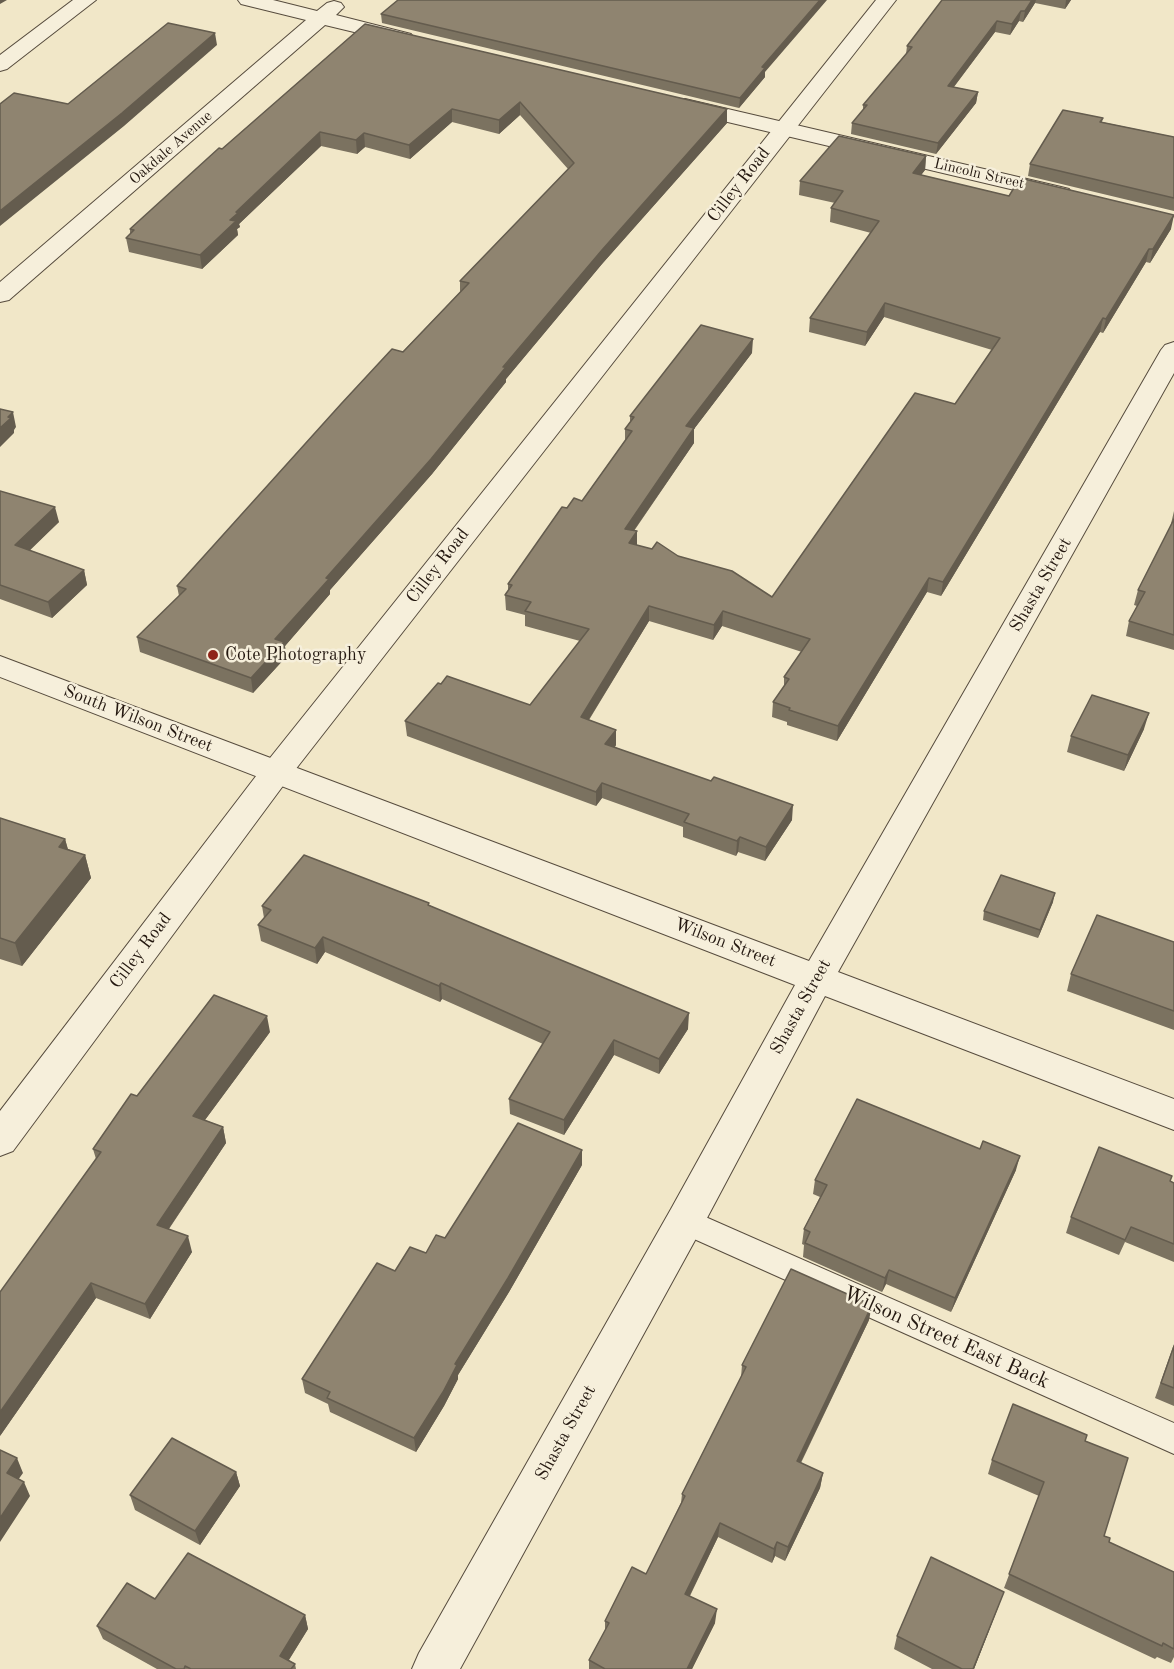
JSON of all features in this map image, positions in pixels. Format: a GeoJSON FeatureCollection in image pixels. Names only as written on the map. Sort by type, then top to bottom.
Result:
{"type":"FeatureCollection","features":[{"type":"Feature","properties":{"kind":"street"},"geometry":{"type":"LineString","coordinates":[[0,65],[86,0]]}},
{"type":"Feature","properties":{"kind":"street"},"geometry":{"type":"LineString","coordinates":[[248,0],[428,43]]}},
{"type":"Feature","properties":{"kind":"street","name":"Oakdale Avenue"},"geometry":{"type":"LineString","coordinates":[[0,295],[342,0]]}},
{"type":"Feature","properties":{"kind":"street","name":"Cilley Road"},"geometry":{"type":"LineString","coordinates":[[0,1140],[277,771],[886,0]]}},
{"type":"Feature","properties":{"kind":"street","name":"Lincoln Street"},"geometry":{"type":"LineString","coordinates":[[663,99],[1084,199]]}},
{"type":"Feature","properties":{"kind":"street","name":"Shasta Street"},"geometry":{"type":"LineString","coordinates":[[435,1669],[685,1221],[817,978],[1174,350]]}},
{"type":"Feature","properties":{"kind":"street","name":"South Wilson Street"},"geometry":{"type":"LineString","coordinates":[[0,666],[277,771]]}},
{"type":"Feature","properties":{"kind":"street","name":"Wilson Street"},"geometry":{"type":"LineString","coordinates":[[277,771],[1174,1114]]}},
{"type":"Feature","properties":{"kind":"lane","name":"Wilson Street East Back"},"geometry":{"type":"LineString","coordinates":[[685,1221],[1174,1439]]}},
{"type":"Feature","properties":{"kind":"building"},"geometry":{"type":"Polygon","coordinates":[[[398,0],[820,0],[762,67],[765,68],[740,98],[381,14],[398,0]]]}},
{"type":"Feature","properties":{"kind":"building"},"geometry":{"type":"Polygon","coordinates":[[[942,0],[1032,0],[1012,24],[997,21],[948,86],[978,92],[938,143],[852,123],[867,105],[863,105],[912,47],[907,46],[942,0]]]}},
{"type":"Feature","properties":{"kind":"building"},"geometry":{"type":"Polygon","coordinates":[[[168,23],[215,33],[122,113],[0,211],[0,104],[14,93],[68,104],[168,23]]]}},
{"type":"Feature","properties":{"kind":"building"},"geometry":{"type":"Polygon","coordinates":[[[365,24],[727,109],[602,250],[503,367],[506,367],[431,459],[326,578],[329,579],[275,639],[284,642],[251,678],[137,637],[186,589],[177,586],[341,404],[392,349],[403,352],[469,283],[460,281],[574,163],[520,102],[499,120],[452,109],[409,145],[364,133],[356,140],[320,132],[236,212],[238,213],[230,220],[236,221],[200,255],[126,238],[134,230],[130,229],[219,148],[222,149],[365,24]]]}},
{"type":"Feature","properties":{"kind":"building"},"geometry":{"type":"Polygon","coordinates":[[[1063,110],[1103,118],[1100,122],[1174,137],[1174,198],[1030,164],[1063,110]]]}},
{"type":"Feature","properties":{"kind":"building"},"geometry":{"type":"Polygon","coordinates":[[[839,136],[926,156],[913,173],[1009,196],[1020,178],[1174,215],[1153,249],[1149,249],[1106,319],[1103,318],[943,582],[929,578],[838,726],[789,710],[790,708],[773,702],[789,679],[784,677],[810,639],[723,611],[714,625],[649,606],[581,717],[616,730],[605,744],[711,781],[714,777],[793,805],[766,847],[740,837],[737,841],[684,822],[689,814],[602,783],[596,792],[405,721],[438,683],[441,684],[447,676],[530,705],[589,629],[525,611],[531,602],[505,595],[512,585],[508,584],[562,507],[567,508],[574,498],[582,501],[632,431],[625,429],[634,417],[630,416],[701,325],[753,339],[686,426],[694,428],[625,529],[637,531],[629,543],[652,549],[657,542],[678,556],[732,571],[772,597],[915,393],[955,404],[1000,338],[885,303],[867,332],[810,318],[879,221],[831,208],[843,191],[800,181],[839,136]]]}},
{"type":"Feature","properties":{"kind":"building"},"geometry":{"type":"Polygon","coordinates":[[[0,409],[13,412],[8,417],[11,418],[0,428],[0,409]]]}},
{"type":"Feature","properties":{"kind":"building"},"geometry":{"type":"Polygon","coordinates":[[[0,491],[55,507],[15,545],[84,570],[48,602],[0,585],[0,491]]]}},
{"type":"Feature","properties":{"kind":"building"},"geometry":{"type":"Polygon","coordinates":[[[1174,519],[1174,635],[1129,621],[1145,592],[1138,590],[1174,519]]]}},
{"type":"Feature","properties":{"kind":"building"},"geometry":{"type":"Polygon","coordinates":[[[1092,695],[1149,713],[1128,755],[1071,736],[1092,695]]]}},
{"type":"Feature","properties":{"kind":"building"},"geometry":{"type":"Polygon","coordinates":[[[0,818],[65,839],[59,847],[85,855],[15,943],[0,938],[0,818]]]}},
{"type":"Feature","properties":{"kind":"building"},"geometry":{"type":"Polygon","coordinates":[[[304,855],[429,903],[428,905],[689,1013],[659,1059],[614,1040],[564,1120],[509,1099],[550,1032],[441,983],[439,986],[323,937],[315,948],[258,925],[271,910],[262,906],[304,855]]]}},
{"type":"Feature","properties":{"kind":"building"},"geometry":{"type":"Polygon","coordinates":[[[1001,875],[1055,893],[1040,930],[984,911],[1001,875]]]}},
{"type":"Feature","properties":{"kind":"building"},"geometry":{"type":"Polygon","coordinates":[[[1097,915],[1174,942],[1174,1011],[1071,974],[1097,915]]]}},
{"type":"Feature","properties":{"kind":"building"},"geometry":{"type":"Polygon","coordinates":[[[214,995],[267,1016],[193,1116],[223,1127],[157,1225],[188,1236],[145,1304],[91,1283],[0,1412],[0,1292],[101,1152],[93,1149],[131,1094],[137,1096],[214,995]]]}},
{"type":"Feature","properties":{"kind":"building"},"geometry":{"type":"Polygon","coordinates":[[[857,1099],[980,1149],[983,1141],[1020,1156],[955,1298],[889,1270],[885,1278],[805,1243],[810,1232],[804,1229],[827,1185],[815,1180],[857,1099]]]}},
{"type":"Feature","properties":{"kind":"building"},"geometry":{"type":"Polygon","coordinates":[[[518,1123],[582,1150],[455,1364],[457,1365],[443,1392],[414,1438],[327,1398],[330,1392],[302,1379],[377,1263],[395,1271],[410,1247],[426,1253],[436,1235],[445,1238],[518,1123]]]}},
{"type":"Feature","properties":{"kind":"building"},"geometry":{"type":"Polygon","coordinates":[[[1099,1147],[1172,1176],[1170,1181],[1174,1183],[1174,1244],[1131,1227],[1125,1240],[1071,1217],[1099,1147]]]}},
{"type":"Feature","properties":{"kind":"building"},"geometry":{"type":"Polygon","coordinates":[[[791,1269],[872,1305],[797,1461],[823,1473],[788,1547],[777,1542],[774,1549],[720,1523],[685,1594],[717,1609],[687,1669],[605,1669],[589,1660],[609,1623],[605,1621],[632,1567],[646,1574],[685,1496],[682,1494],[746,1367],[742,1365],[791,1269]]]}},
{"type":"Feature","properties":{"kind":"building"},"geometry":{"type":"Polygon","coordinates":[[[1174,1346],[1174,1388],[1161,1383],[1174,1346]]]}},
{"type":"Feature","properties":{"kind":"building"},"geometry":{"type":"Polygon","coordinates":[[[1013,1404],[1087,1435],[1085,1441],[1128,1458],[1104,1536],[1110,1538],[1109,1542],[1174,1572],[1174,1649],[1163,1643],[1162,1646],[1009,1574],[1044,1482],[992,1460],[1013,1404]]]}},
{"type":"Feature","properties":{"kind":"building"},"geometry":{"type":"Polygon","coordinates":[[[172,1438],[236,1472],[195,1531],[130,1495],[172,1438]]]}},
{"type":"Feature","properties":{"kind":"building"},"geometry":{"type":"Polygon","coordinates":[[[0,1450],[17,1458],[7,1473],[24,1482],[0,1518],[0,1450]]]}},
{"type":"Feature","properties":{"kind":"building"},"geometry":{"type":"Polygon","coordinates":[[[188,1553],[305,1615],[280,1656],[295,1664],[291,1669],[191,1669],[185,1666],[184,1669],[176,1669],[97,1626],[127,1583],[155,1599],[188,1553]]]}},
{"type":"Feature","properties":{"kind":"building"},"geometry":{"type":"Polygon","coordinates":[[[931,1557],[1004,1592],[973,1669],[962,1669],[897,1636],[931,1557]]]}},
{"type":"Feature","properties":{"kind":"place","name":"Cote Photography"},"geometry":{"type":"Point","coordinates":[213,655]}}]}
